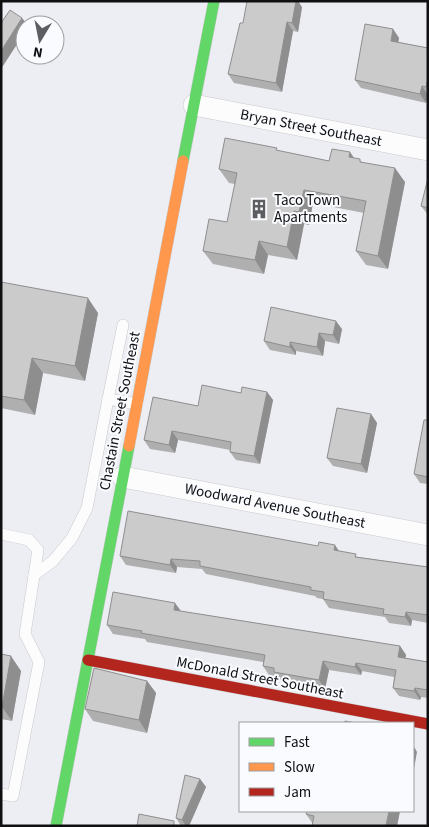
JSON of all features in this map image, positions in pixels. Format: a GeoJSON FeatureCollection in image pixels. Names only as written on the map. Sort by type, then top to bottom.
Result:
{"type":"FeatureCollection","features":[{"type":"Feature","properties":{"kind":"street","name":"Chastain Street Southeast"},"geometry":{"type":"LineString","coordinates":[[56,826],[214,1]]}},
{"type":"Feature","properties":{"kind":"street","name":"Bryan Street Southeast"},"geometry":{"type":"LineString","coordinates":[[194,105],[428,150]]}},
{"type":"Feature","properties":{"kind":"street","name":"Woodward Avenue Southeast"},"geometry":{"type":"LineString","coordinates":[[123,477],[428,535]]}},
{"type":"Feature","properties":{"kind":"street","name":"McDonald Street Southeast"},"geometry":{"type":"LineString","coordinates":[[88,660],[428,724]]}},
{"type":"Feature","properties":{"kind":"lane"},"geometry":{"type":"LineString","coordinates":[[34,575],[53,561],[72,538],[87,508],[123,325]]}},
{"type":"Feature","properties":{"kind":"lane"},"geometry":{"type":"LineString","coordinates":[[108,399],[137,404]]}},
{"type":"Feature","properties":{"kind":"lane"},"geometry":{"type":"LineString","coordinates":[[1,534],[29,540],[38,550],[25,634],[39,662],[13,796],[1,794]]}},
{"type":"Feature","properties":{"kind":"building"},"geometry":{"type":"Polygon","coordinates":[[[247,1],[296,1],[292,23],[287,22],[276,83],[228,74],[240,23],[243,23],[247,1]]]}},
{"type":"Feature","properties":{"kind":"building"},"geometry":{"type":"Polygon","coordinates":[[[10,10],[18,15],[15,15],[15,29],[1,51],[1,23],[10,10]]]}},
{"type":"Feature","properties":{"kind":"building"},"geometry":{"type":"Polygon","coordinates":[[[365,24],[393,29],[391,41],[428,48],[428,78],[426,87],[422,86],[420,94],[355,80],[365,24]]]}},
{"type":"Feature","properties":{"kind":"building"},"geometry":{"type":"Polygon","coordinates":[[[225,138],[329,161],[332,149],[350,152],[349,157],[360,159],[360,162],[395,168],[378,256],[356,251],[366,201],[304,190],[299,212],[294,211],[287,247],[259,241],[255,260],[203,251],[209,219],[227,222],[237,173],[219,169],[225,138]]]}},
{"type":"Feature","properties":{"kind":"building"},"geometry":{"type":"Polygon","coordinates":[[[428,178],[428,208],[421,206],[428,178]]]}},
{"type":"Feature","properties":{"kind":"building"},"geometry":{"type":"Polygon","coordinates":[[[1,282],[88,298],[75,366],[32,358],[24,400],[1,396],[1,282]]]}},
{"type":"Feature","properties":{"kind":"building"},"geometry":{"type":"Polygon","coordinates":[[[271,307],[336,321],[333,335],[319,333],[317,347],[290,342],[290,347],[264,341],[271,307]]]}},
{"type":"Feature","properties":{"kind":"building"},"geometry":{"type":"Polygon","coordinates":[[[202,385],[241,393],[242,387],[267,392],[254,456],[230,452],[231,442],[172,431],[169,445],[144,440],[153,397],[198,406],[202,385]]]}},
{"type":"Feature","properties":{"kind":"building"},"geometry":{"type":"Polygon","coordinates":[[[337,408],[371,414],[361,464],[327,458],[337,408]]]}},
{"type":"Feature","properties":{"kind":"building"},"geometry":{"type":"Polygon","coordinates":[[[424,420],[428,420],[428,477],[414,474],[424,420]]]}},
{"type":"Feature","properties":{"kind":"building"},"geometry":{"type":"Polygon","coordinates":[[[128,511],[318,546],[319,542],[335,545],[334,550],[356,554],[355,557],[428,567],[428,615],[406,612],[405,617],[383,614],[384,609],[323,599],[324,592],[311,590],[311,587],[200,566],[200,561],[171,559],[170,565],[120,556],[128,511]]]}},
{"type":"Feature","properties":{"kind":"building"},"geometry":{"type":"Polygon","coordinates":[[[113,592],[175,603],[174,610],[400,646],[398,657],[428,662],[428,690],[415,688],[414,691],[393,688],[396,670],[356,663],[355,667],[323,661],[319,680],[274,672],[274,668],[263,666],[265,655],[141,633],[142,631],[107,625],[113,592]]]}},
{"type":"Feature","properties":{"kind":"building"},"geometry":{"type":"Polygon","coordinates":[[[1,654],[11,656],[2,707],[1,707],[1,654]]]}},
{"type":"Feature","properties":{"kind":"building"},"geometry":{"type":"Polygon","coordinates":[[[94,668],[147,681],[139,720],[85,709],[94,668]]]}},
{"type":"Feature","properties":{"kind":"building"},"geometry":{"type":"Polygon","coordinates":[[[185,775],[200,779],[182,820],[176,818],[185,775]]]}},
{"type":"Feature","properties":{"kind":"building"},"geometry":{"type":"Polygon","coordinates":[[[307,812],[389,812],[386,826],[312,826],[314,816],[306,814],[307,812]]]}},
{"type":"Feature","properties":{"kind":"building"},"geometry":{"type":"Polygon","coordinates":[[[139,814],[174,821],[174,826],[137,826],[139,814]]]}},
{"type":"Feature","properties":{"kind":"traffic: fast"},"geometry":{"type":"LineString","coordinates":[[183,161],[214,1]]}},
{"type":"Feature","properties":{"kind":"traffic: fast"},"geometry":{"type":"LineString","coordinates":[[56,826],[129,446]]}},
{"type":"Feature","properties":{"kind":"traffic: slow"},"geometry":{"type":"LineString","coordinates":[[129,446],[183,161]]}},
{"type":"Feature","properties":{"kind":"traffic: jam"},"geometry":{"type":"LineString","coordinates":[[88,660],[428,724]]}},
{"type":"Feature","properties":{"kind":"place","name":"Taco Town Apartments"},"geometry":{"type":"Point","coordinates":[259,209]}}]}
